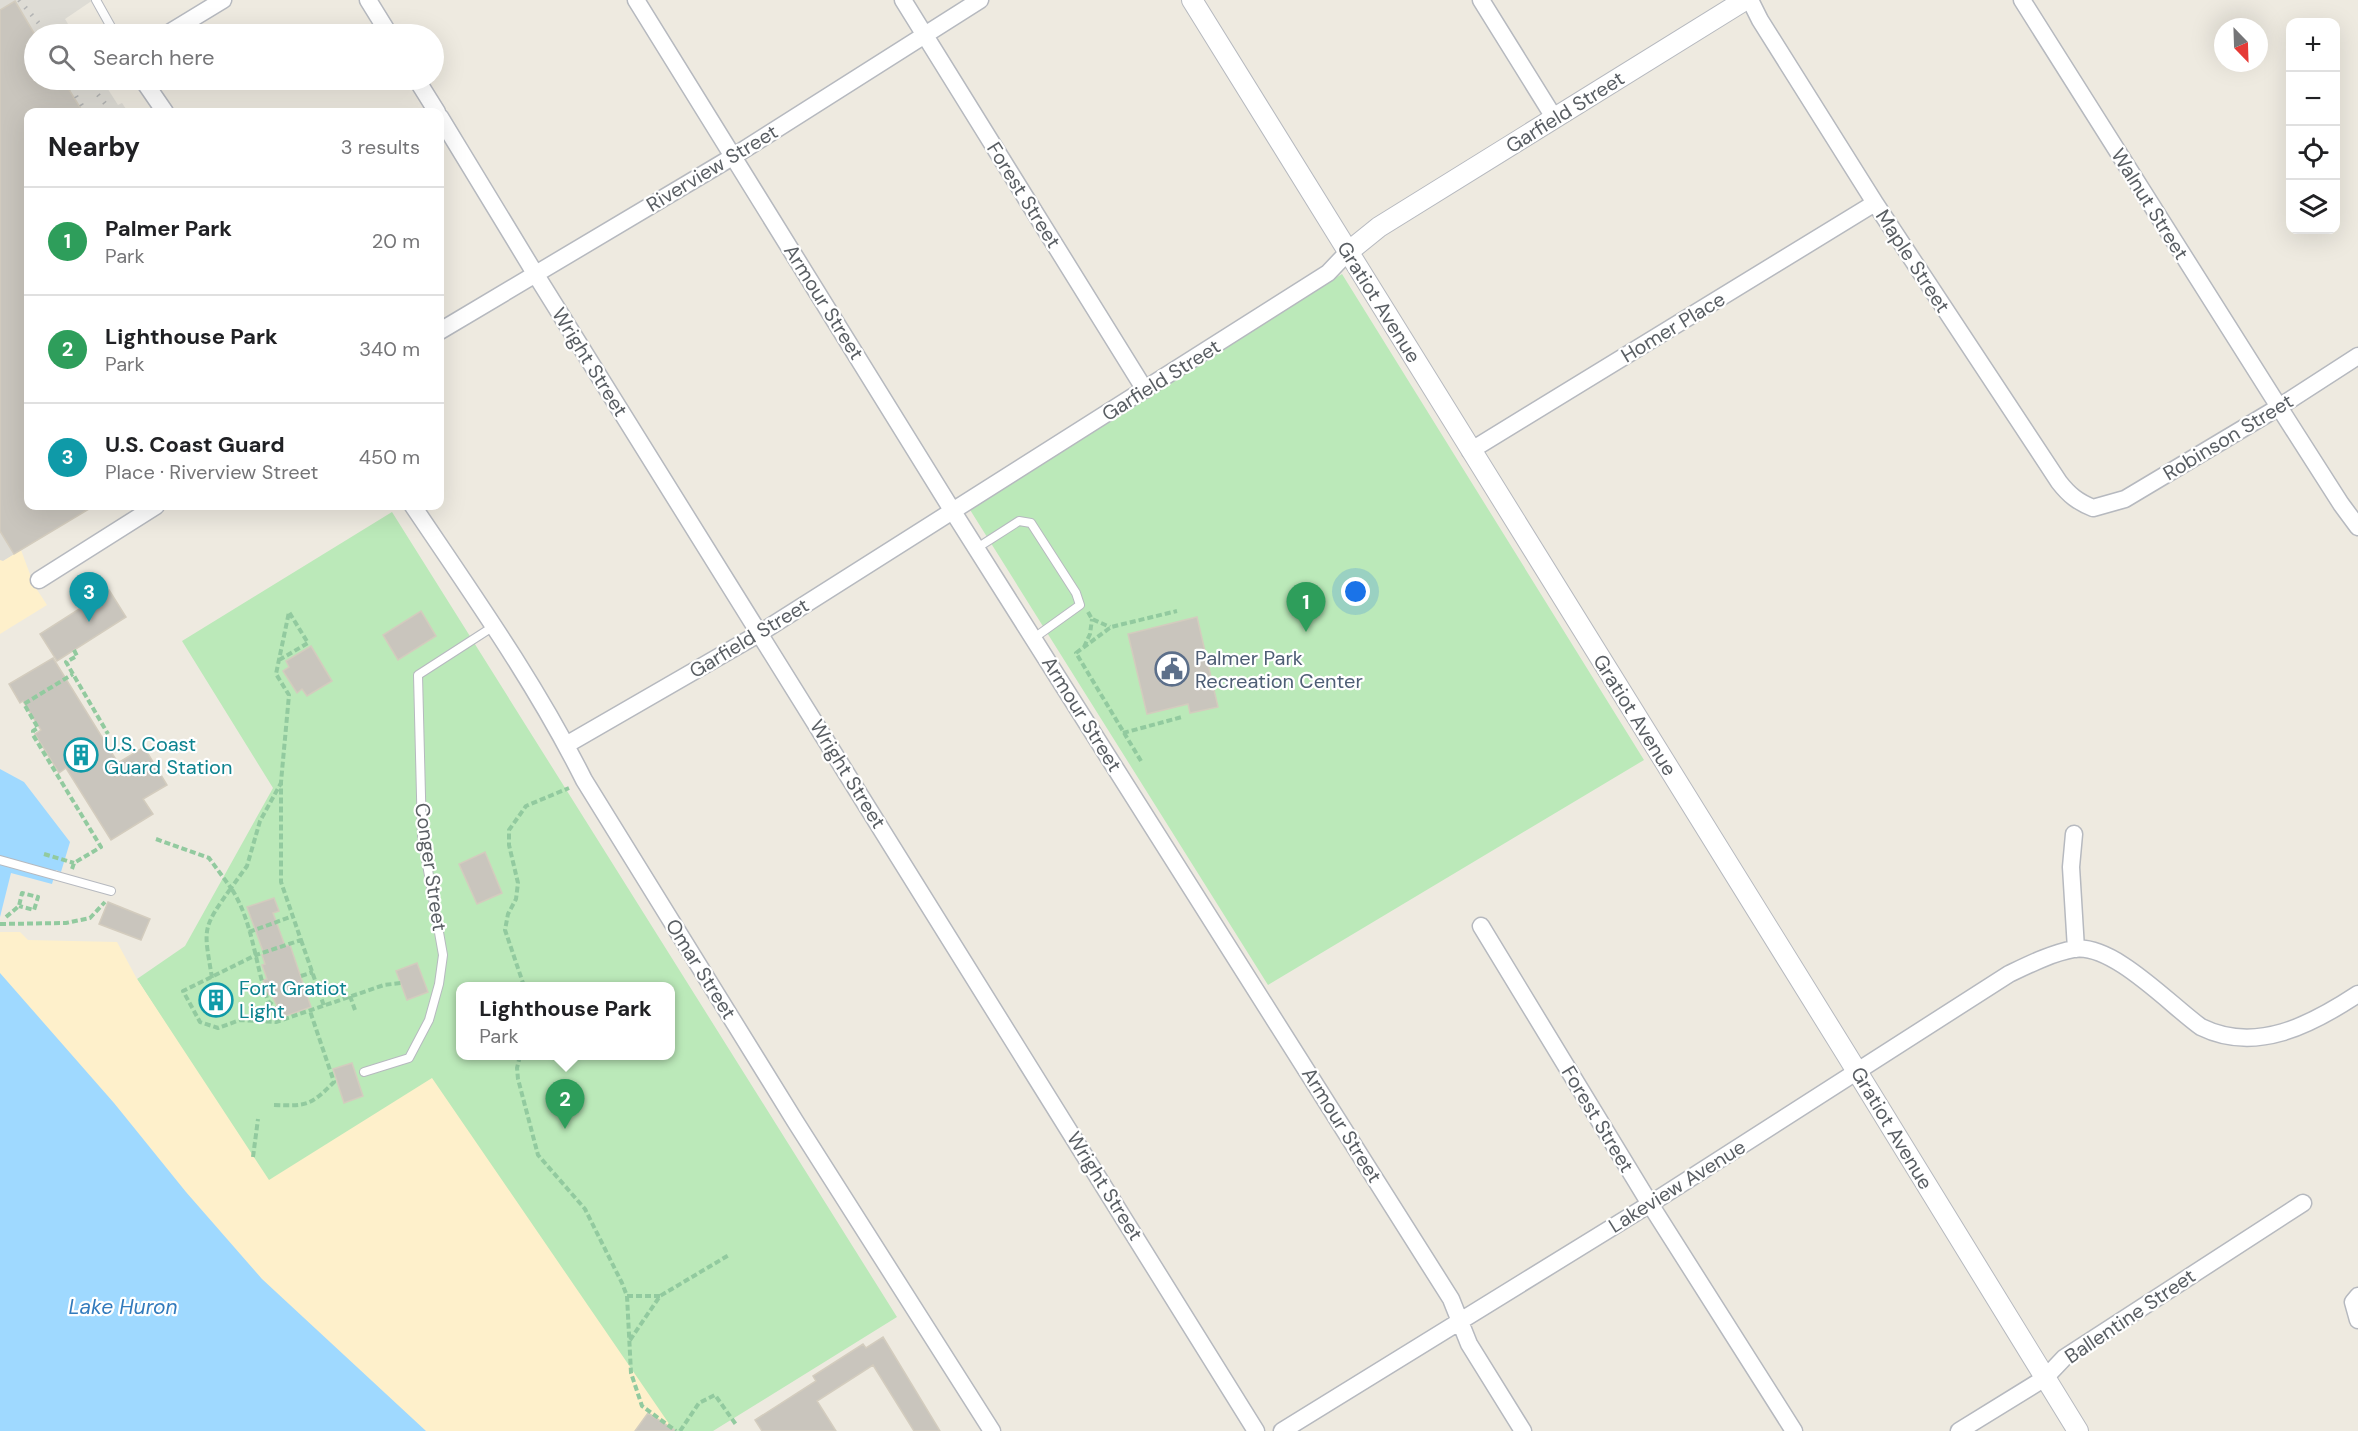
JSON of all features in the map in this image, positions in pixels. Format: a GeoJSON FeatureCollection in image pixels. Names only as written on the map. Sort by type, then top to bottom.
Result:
{"type":"FeatureCollection","features":[{"type":"Feature","properties":{"kind":"street"},"geometry":{"type":"LineString","coordinates":[[183,24],[223,0]]}},
{"type":"Feature","properties":{"kind":"street"},"geometry":{"type":"LineString","coordinates":[[368,0],[383,24]]}},
{"type":"Feature","properties":{"kind":"street","name":"Armour Street"},"geometry":{"type":"LineString","coordinates":[[636,0],[952,510],[1451,1299],[1469,1344],[1524,1431]]}},
{"type":"Feature","properties":{"kind":"street","name":"Forest Street"},"geometry":{"type":"LineString","coordinates":[[903,0],[1145,390]]}},
{"type":"Feature","properties":{"kind":"street","name":"Riverview Street"},"geometry":{"type":"LineString","coordinates":[[444,328],[734,156],[980,0]]}},
{"type":"Feature","properties":{"kind":"street","name":"Gratiot Avenue"},"geometry":{"type":"LineString","coordinates":[[1192,0],[2078,1431]]}},
{"type":"Feature","properties":{"kind":"street"},"geometry":{"type":"LineString","coordinates":[[1481,0],[1555,119]]}},
{"type":"Feature","properties":{"kind":"street","name":"Garfield Street"},"geometry":{"type":"LineString","coordinates":[[566,745],[760,633],[1145,390],[1328,273],[1348,252],[1379,227],[1745,0]]}},
{"type":"Feature","properties":{"kind":"street","name":"Maple Street"},"geometry":{"type":"LineString","coordinates":[[1750,0],[1760,20],[1875,203],[2059,482],[2073,498],[2093,508]]}},
{"type":"Feature","properties":{"kind":"street","name":"Walnut Street"},"geometry":{"type":"LineString","coordinates":[[2022,0],[2279,407],[2341,504],[2358,526]]}},
{"type":"Feature","properties":{"kind":"street"},"geometry":{"type":"LineString","coordinates":[[150,90],[162,108]]}},
{"type":"Feature","properties":{"kind":"street"},"geometry":{"type":"LineString","coordinates":[[423,90],[434,108]]}},
{"type":"Feature","properties":{"kind":"street","name":"Wright Street"},"geometry":{"type":"LineString","coordinates":[[444,124],[1256,1431]]}},
{"type":"Feature","properties":{"kind":"street","name":"Homer Place"},"geometry":{"type":"LineString","coordinates":[[1470,451],[1875,203]]}},
{"type":"Feature","properties":{"kind":"street","name":"Robinson Street"},"geometry":{"type":"LineString","coordinates":[[2093,508],[2125,499],[2279,407],[2358,356]]}},
{"type":"Feature","properties":{"kind":"street"},"geometry":{"type":"LineString","coordinates":[[39,580],[150,510]]}},
{"type":"Feature","properties":{"kind":"street","name":"Omar Street"},"geometry":{"type":"LineString","coordinates":[[416,510],[494,626],[566,745],[584,780],[789,1112],[992,1431]]}},
{"type":"Feature","properties":{"kind":"street"},"geometry":{"type":"LineString","coordinates":[[2074,834],[2072,867],[2076,949]]}},
{"type":"Feature","properties":{"kind":"street","name":"Forest Street"},"geometry":{"type":"LineString","coordinates":[[1481,926],[1650,1204],[1794,1431]]}},
{"type":"Feature","properties":{"kind":"street","name":"Lakeview Avenue"},"geometry":{"type":"LineString","coordinates":[[1282,1431],[1650,1204],[2009,974],[2035,962],[2076,949],[2099,952],[2112,957],[2124,964],[2201,1028],[2228,1037],[2256,1038],[2297,1028],[2323,1017],[2358,994]]}},
{"type":"Feature","properties":{"kind":"street","name":"Ballentine Street"},"geometry":{"type":"LineString","coordinates":[[1959,1431],[2045,1378],[2064,1358],[2303,1203]]}},
{"type":"Feature","properties":{"kind":"street"},"geometry":{"type":"LineString","coordinates":[[2358,1296],[2354,1302],[2358,1320]]}},
{"type":"Feature","properties":{"kind":"lane"},"geometry":{"type":"LineString","coordinates":[[96,0],[110,24]]}},
{"type":"Feature","properties":{"kind":"lane"},"geometry":{"type":"LineString","coordinates":[[977,548],[1019,520],[1032,523],[1076,593],[1080,605],[1034,638]]}},
{"type":"Feature","properties":{"kind":"lane","name":"Conger Street"},"geometry":{"type":"LineString","coordinates":[[364,1072],[409,1058],[429,1020],[441,974],[443,955],[422,836],[418,675],[494,626]]}},
{"type":"Feature","properties":{"kind":"lane"},"geometry":{"type":"LineString","coordinates":[[0,861],[111,891]]}},
{"type":"Feature","properties":{"kind":"path"},"geometry":{"type":"LineString","coordinates":[[1080,605],[1092,619],[1111,627]]}},
{"type":"Feature","properties":{"kind":"path"},"geometry":{"type":"LineString","coordinates":[[1141,761],[1076,653],[1111,627],[1177,611]]}},
{"type":"Feature","properties":{"kind":"path"},"geometry":{"type":"LineString","coordinates":[[279,660],[308,643],[289,612],[276,674],[289,695],[281,782],[281,882],[324,1006]]}},
{"type":"Feature","properties":{"kind":"path"},"geometry":{"type":"LineString","coordinates":[[1084,647],[1090,634],[1092,619]]}},
{"type":"Feature","properties":{"kind":"path"},"geometry":{"type":"LineString","coordinates":[[74,650],[77,656],[66,662],[108,734]]}},
{"type":"Feature","properties":{"kind":"path"},"geometry":{"type":"LineString","coordinates":[[68,880],[74,863],[100,847],[33,735],[33,731],[38,728],[24,704],[73,674]]}},
{"type":"Feature","properties":{"kind":"path"},"geometry":{"type":"LineString","coordinates":[[279,680],[286,676]]}},
{"type":"Feature","properties":{"kind":"path"},"geometry":{"type":"LineString","coordinates":[[283,686],[290,682]]}},
{"type":"Feature","properties":{"kind":"path"},"geometry":{"type":"LineString","coordinates":[[286,692],[293,688]]}},
{"type":"Feature","properties":{"kind":"path"},"geometry":{"type":"LineString","coordinates":[[1123,732],[1182,717]]}},
{"type":"Feature","properties":{"kind":"path"},"geometry":{"type":"LineString","coordinates":[[522,982],[505,930],[508,914],[516,899],[518,883],[509,845],[509,830],[526,806],[561,793],[584,780]]}},
{"type":"Feature","properties":{"kind":"path"},"geometry":{"type":"LineString","coordinates":[[212,978],[206,937],[209,918],[247,867],[260,821],[281,782]]}},
{"type":"Feature","properties":{"kind":"path"},"geometry":{"type":"LineString","coordinates":[[156,839],[209,858],[231,888],[237,897],[249,932],[262,972],[262,982],[268,1001],[274,1006],[280,1021]]}},
{"type":"Feature","properties":{"kind":"path"},"geometry":{"type":"LineString","coordinates":[[44,854],[74,863]]}},
{"type":"Feature","properties":{"kind":"path"},"geometry":{"type":"LineString","coordinates":[[0,924],[66,923],[90,918],[108,900],[111,891]]}},
{"type":"Feature","properties":{"kind":"path"},"geometry":{"type":"LineString","coordinates":[[6,917],[19,906],[22,893],[38,897],[34,910],[19,906]]}},
{"type":"Feature","properties":{"kind":"path"},"geometry":{"type":"LineString","coordinates":[[249,932],[293,916]]}},
{"type":"Feature","properties":{"kind":"path"},"geometry":{"type":"LineString","coordinates":[[302,940],[256,955],[183,991],[200,1022],[218,1028],[240,1020],[280,1021],[350,996],[401,983]]}},
{"type":"Feature","properties":{"kind":"path"},"geometry":{"type":"LineString","coordinates":[[301,976],[313,972]]}},
{"type":"Feature","properties":{"kind":"path"},"geometry":{"type":"LineString","coordinates":[[350,996],[355,1010]]}},
{"type":"Feature","properties":{"kind":"path"},"geometry":{"type":"LineString","coordinates":[[274,1105],[307,1104],[315,1100],[334,1082],[310,1011]]}},
{"type":"Feature","properties":{"kind":"path"},"geometry":{"type":"LineString","coordinates":[[520,1060],[518,1079],[538,1155],[585,1209],[627,1296],[631,1373],[642,1406],[676,1431]]}},
{"type":"Feature","properties":{"kind":"path"},"geometry":{"type":"LineString","coordinates":[[254,1157],[258,1119]]}},
{"type":"Feature","properties":{"kind":"path"},"geometry":{"type":"LineString","coordinates":[[629,1340],[660,1296],[729,1255]]}},
{"type":"Feature","properties":{"kind":"path"},"geometry":{"type":"LineString","coordinates":[[627,1296],[660,1296]]}},
{"type":"Feature","properties":{"kind":"path"},"geometry":{"type":"LineString","coordinates":[[680,1431],[699,1403],[715,1395],[737,1426]]}},
{"type":"Feature","properties":{"kind":"shaded area"},"geometry":{"type":"Polygon","coordinates":[[[0,0],[93,0],[65,19],[68,24],[24,24],[24,90],[108,90],[118,105],[122,103],[125,108],[24,108],[24,510],[87,510],[0,563],[0,0]]]}},
{"type":"Feature","properties":{"kind":"green space"},"geometry":{"type":"Polygon","coordinates":[[[1342,274],[1644,760],[1268,985],[967,505],[1342,274]]]}},
{"type":"Feature","properties":{"kind":"green space"},"geometry":{"type":"Polygon","coordinates":[[[392,512],[897,1317],[713,1431],[426,1431],[137,979],[185,946],[273,788],[182,641],[392,512]]]}},
{"type":"Feature","properties":{"kind":"sand"},"geometry":{"type":"Polygon","coordinates":[[[21,550],[34,585],[47,605],[0,634],[0,560],[3,561],[21,550]]]}},
{"type":"Feature","properties":{"kind":"sand"},"geometry":{"type":"Polygon","coordinates":[[[0,932],[20,932],[28,940],[117,942],[137,979],[269,1180],[432,1078],[674,1431],[375,1431],[0,1006],[0,932]]]}},
{"type":"Feature","properties":{"kind":"water"},"geometry":{"type":"Polygon","coordinates":[[[0,769],[24,782],[70,842],[61,872],[56,870],[52,884],[11,873],[0,917],[0,769]]]}},
{"type":"Feature","properties":{"kind":"water","name":"Lake Huron"},"geometry":{"type":"Polygon","coordinates":[[[0,973],[114,1103],[186,1192],[262,1279],[426,1431],[0,1431],[0,973]]]}},
{"type":"Feature","properties":{"kind":"building"},"geometry":{"type":"Polygon","coordinates":[[[15,1],[29,24],[24,24],[24,90],[69,90],[80,108],[24,108],[24,510],[87,510],[14,554],[0,531],[0,10],[15,1]]]}},
{"type":"Feature","properties":{"kind":"building"},"geometry":{"type":"Polygon","coordinates":[[[109,590],[126,617],[57,661],[40,634],[109,590]]]}},
{"type":"Feature","properties":{"kind":"building"},"geometry":{"type":"Polygon","coordinates":[[[421,611],[436,636],[398,660],[383,635],[421,611]]]}},
{"type":"Feature","properties":{"kind":"building","name":"Palmer Park Recreation Center"},"geometry":{"type":"Polygon","coordinates":[[[1197,617],[1218,707],[1190,713],[1188,704],[1147,714],[1128,634],[1197,617]]]}},
{"type":"Feature","properties":{"kind":"building"},"geometry":{"type":"Polygon","coordinates":[[[311,646],[332,681],[307,696],[302,689],[297,693],[283,671],[289,667],[286,661],[311,646]]]}},
{"type":"Feature","properties":{"kind":"building","name":"U.S. Coast Guard Station"},"geometry":{"type":"Polygon","coordinates":[[[53,658],[118,763],[144,747],[167,785],[143,799],[153,814],[111,840],[66,768],[59,773],[35,734],[41,730],[23,701],[20,703],[9,684],[53,658]]]}},
{"type":"Feature","properties":{"kind":"building"},"geometry":{"type":"Polygon","coordinates":[[[485,852],[502,893],[477,904],[459,864],[485,852]]]}},
{"type":"Feature","properties":{"kind":"building"},"geometry":{"type":"Polygon","coordinates":[[[274,898],[279,911],[273,913],[285,946],[290,945],[311,1007],[283,1017],[271,994],[268,995],[263,980],[267,979],[262,965],[265,964],[262,955],[264,954],[247,907],[274,898]]]}},
{"type":"Feature","properties":{"kind":"building"},"geometry":{"type":"Polygon","coordinates":[[[108,902],[150,919],[141,940],[99,924],[108,902]]]}},
{"type":"Feature","properties":{"kind":"building"},"geometry":{"type":"Polygon","coordinates":[[[417,963],[428,992],[407,1000],[396,971],[417,963]]]}},
{"type":"Feature","properties":{"kind":"building","name":"Fort Gratiot Light"},"geometry":{"type":"Polygon","coordinates":[[[209,987],[226,1001],[226,1009],[218,1016],[210,1015],[206,1008],[209,987]]]}},
{"type":"Feature","properties":{"kind":"building"},"geometry":{"type":"Polygon","coordinates":[[[352,1063],[363,1096],[344,1103],[333,1069],[352,1063]]]}},
{"type":"Feature","properties":{"kind":"building"},"geometry":{"type":"Polygon","coordinates":[[[883,1337],[940,1431],[914,1431],[873,1365],[817,1401],[836,1431],[762,1431],[755,1420],[816,1381],[813,1376],[863,1344],[866,1348],[883,1337]]]}},
{"type":"Feature","properties":{"kind":"building"},"geometry":{"type":"Polygon","coordinates":[[[648,1413],[676,1431],[635,1431],[648,1413]]]}},
{"type":"Feature","properties":{"kind":"railway"},"geometry":{"type":"LineString","coordinates":[[19,0],[39,24]]}},
{"type":"Feature","properties":{"kind":"railway"},"geometry":{"type":"LineString","coordinates":[[72,90],[84,108]]}},
{"type":"Feature","properties":{"kind":"railway"},"geometry":{"type":"LineString","coordinates":[[94,90],[109,108]]}},
{"type":"Feature","properties":{"kind":"place","name":"U.S. Coast Guard"},"geometry":{"type":"Point","coordinates":[89,622]}},
{"type":"Feature","properties":{"kind":"place","name":"Palmer Park"},"geometry":{"type":"Point","coordinates":[1306,632]}},
{"type":"Feature","properties":{"kind":"place","name":"Palmer Park Recreation Center"},"geometry":{"type":"Point","coordinates":[1172,669]}},
{"type":"Feature","properties":{"kind":"place","name":"U.S. Coast Guard Station"},"geometry":{"type":"Point","coordinates":[81,755]}},
{"type":"Feature","properties":{"kind":"place","name":"Fort Gratiot Light"},"geometry":{"type":"Point","coordinates":[216,1000]}},
{"type":"Feature","properties":{"kind":"place","name":"Lighthouse Park"},"geometry":{"type":"Point","coordinates":[565,1129]}}]}
